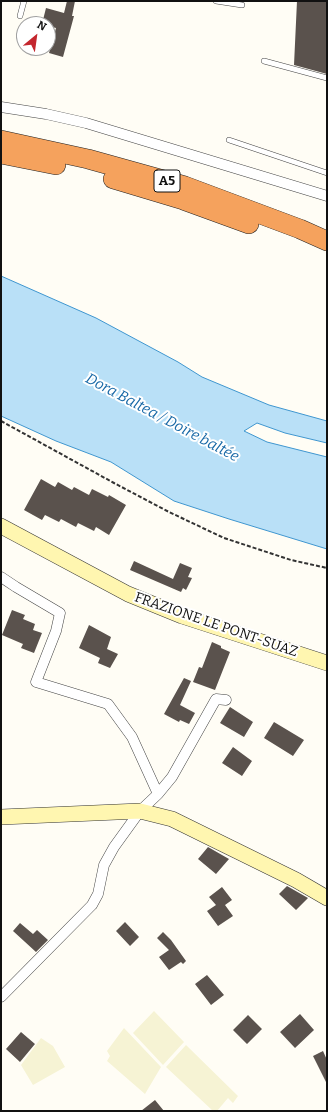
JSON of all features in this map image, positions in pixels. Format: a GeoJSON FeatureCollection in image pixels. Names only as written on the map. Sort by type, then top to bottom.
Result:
{"type":"FeatureCollection","features":[{"type":"Feature","properties":{"kind":"highway","name":"A5"},"geometry":{"type":"LineString","coordinates":[[1,140],[88,159],[185,186],[300,229],[327,241]]}},
{"type":"Feature","properties":{"kind":"highway","name":"A5"},"geometry":{"type":"LineString","coordinates":[[1,154],[83,170],[183,200],[301,242],[327,254]]}},
{"type":"Feature","properties":{"kind":"main road","name":"FRAZIONE LE PONT-SUAZ"},"geometry":{"type":"LineString","coordinates":[[1,526],[128,594],[182,616],[327,663]]}},
{"type":"Feature","properties":{"kind":"main road"},"geometry":{"type":"LineString","coordinates":[[1,817],[140,811],[172,819],[296,880],[327,898]]}},
{"type":"Feature","properties":{"kind":"street"},"geometry":{"type":"LineString","coordinates":[[1,107],[46,114],[93,125],[327,196]]}},
{"type":"Feature","properties":{"kind":"street"},"geometry":{"type":"LineString","coordinates":[[1,577],[60,613],[56,631],[36,682],[108,704],[132,737],[158,794]]}},
{"type":"Feature","properties":{"kind":"street"},"geometry":{"type":"LineString","coordinates":[[1,998],[92,906],[98,894],[104,865],[140,811],[158,794],[172,777],[216,699],[226,700]]}},
{"type":"Feature","properties":{"kind":"lane"},"geometry":{"type":"LineString","coordinates":[[20,16],[24,1]]}},
{"type":"Feature","properties":{"kind":"lane"},"geometry":{"type":"LineString","coordinates":[[216,1],[242,5]]}},
{"type":"Feature","properties":{"kind":"lane"},"geometry":{"type":"LineString","coordinates":[[264,61],[327,78]]}},
{"type":"Feature","properties":{"kind":"lane"},"geometry":{"type":"LineString","coordinates":[[229,140],[327,173]]}},
{"type":"Feature","properties":{"kind":"path"},"geometry":{"type":"LineString","coordinates":[[1,421],[169,512],[224,538],[291,560],[327,568]]}},
{"type":"Feature","properties":{"kind":"shaded area"},"geometry":{"type":"Polygon","coordinates":[[[154,1011],[184,1042],[163,1065],[133,1033],[154,1011]]]}},
{"type":"Feature","properties":{"kind":"shaded area"},"geometry":{"type":"Polygon","coordinates":[[[124,1028],[161,1067],[145,1094],[107,1061],[110,1056],[107,1051],[124,1028]]]}},
{"type":"Feature","properties":{"kind":"shaded area"},"geometry":{"type":"Polygon","coordinates":[[[41,1038],[53,1046],[65,1067],[33,1085],[21,1065],[41,1038]]]}},
{"type":"Feature","properties":{"kind":"shaded area"},"geometry":{"type":"Polygon","coordinates":[[[186,1045],[238,1096],[233,1103],[228,1098],[217,1111],[213,1111],[166,1067],[186,1045]]]}},
{"type":"Feature","properties":{"kind":"water","name":"Dora Baltea / Doire baltée"},"geometry":{"type":"Polygon","coordinates":[[[1,276],[96,318],[178,362],[202,377],[269,405],[327,421],[327,443],[285,433],[257,423],[244,431],[267,442],[327,457],[327,549],[174,501],[111,462],[56,441],[1,416],[1,276]]]}},
{"type":"Feature","properties":{"kind":"building"},"geometry":{"type":"Polygon","coordinates":[[[67,1],[75,1],[72,16],[74,16],[63,57],[56,55],[56,16],[44,16],[46,8],[64,13],[67,1]]]}},
{"type":"Feature","properties":{"kind":"building"},"geometry":{"type":"Polygon","coordinates":[[[297,1],[327,1],[327,74],[294,65],[297,1]]]}},
{"type":"Feature","properties":{"kind":"building"},"geometry":{"type":"Polygon","coordinates":[[[41,479],[55,487],[58,482],[72,490],[74,487],[89,495],[92,489],[108,497],[109,495],[126,505],[109,535],[96,527],[94,531],[78,523],[76,527],[61,519],[59,522],[45,515],[42,520],[24,510],[41,479]]]}},
{"type":"Feature","properties":{"kind":"building"},"geometry":{"type":"Polygon","coordinates":[[[134,561],[173,579],[180,563],[192,568],[188,577],[192,578],[186,590],[183,588],[181,592],[130,570],[134,561]]]}},
{"type":"Feature","properties":{"kind":"building"},"geometry":{"type":"Polygon","coordinates":[[[12,610],[25,615],[23,619],[35,624],[33,630],[42,633],[34,653],[21,648],[23,644],[2,635],[12,610]]]}},
{"type":"Feature","properties":{"kind":"building"},"geometry":{"type":"Polygon","coordinates":[[[89,625],[111,637],[107,649],[118,654],[110,668],[98,663],[100,658],[79,648],[89,625]]]}},
{"type":"Feature","properties":{"kind":"building"},"geometry":{"type":"Polygon","coordinates":[[[212,642],[230,652],[215,690],[193,682],[199,667],[202,668],[212,642]]]}},
{"type":"Feature","properties":{"kind":"building"},"geometry":{"type":"Polygon","coordinates":[[[184,678],[191,681],[180,705],[195,713],[189,724],[180,720],[179,722],[164,714],[184,678]]]}},
{"type":"Feature","properties":{"kind":"building"},"geometry":{"type":"Polygon","coordinates":[[[230,707],[253,722],[244,737],[220,723],[230,707]]]}},
{"type":"Feature","properties":{"kind":"building"},"geometry":{"type":"Polygon","coordinates":[[[274,722],[304,740],[293,756],[264,738],[274,722]]]}},
{"type":"Feature","properties":{"kind":"building"},"geometry":{"type":"Polygon","coordinates":[[[233,747],[252,761],[242,776],[222,763],[233,747]]]}},
{"type":"Feature","properties":{"kind":"building"},"geometry":{"type":"Polygon","coordinates":[[[208,847],[229,859],[216,874],[198,859],[208,847]]]}},
{"type":"Feature","properties":{"kind":"building"},"geometry":{"type":"Polygon","coordinates":[[[287,886],[308,898],[296,910],[279,894],[287,886]]]}},
{"type":"Feature","properties":{"kind":"building"},"geometry":{"type":"Polygon","coordinates":[[[222,887],[232,900],[225,905],[233,916],[218,926],[207,911],[216,905],[209,897],[222,887]]]}},
{"type":"Feature","properties":{"kind":"building"},"geometry":{"type":"Polygon","coordinates":[[[125,922],[139,937],[130,946],[116,931],[125,922]]]}},
{"type":"Feature","properties":{"kind":"building"},"geometry":{"type":"Polygon","coordinates":[[[20,923],[33,934],[37,930],[48,940],[36,952],[13,931],[20,923]]]}},
{"type":"Feature","properties":{"kind":"building"},"geometry":{"type":"Polygon","coordinates":[[[163,932],[171,940],[186,961],[183,964],[181,962],[169,970],[159,957],[169,950],[157,938],[163,932]]]}},
{"type":"Feature","properties":{"kind":"building"},"geometry":{"type":"Polygon","coordinates":[[[207,975],[224,995],[211,1005],[195,984],[207,975]]]}},
{"type":"Feature","properties":{"kind":"building"},"geometry":{"type":"Polygon","coordinates":[[[300,1014],[314,1030],[295,1048],[280,1032],[300,1014]]]}},
{"type":"Feature","properties":{"kind":"building"},"geometry":{"type":"Polygon","coordinates":[[[248,1015],[262,1029],[247,1044],[233,1030],[248,1015]]]}},
{"type":"Feature","properties":{"kind":"building"},"geometry":{"type":"Polygon","coordinates":[[[21,1032],[35,1044],[20,1062],[6,1049],[21,1032]]]}},
{"type":"Feature","properties":{"kind":"building"},"geometry":{"type":"Polygon","coordinates":[[[323,1051],[327,1060],[327,1084],[313,1056],[323,1051]]]}},
{"type":"Feature","properties":{"kind":"building"},"geometry":{"type":"Polygon","coordinates":[[[155,1100],[164,1111],[141,1111],[155,1100]]]}}]}
